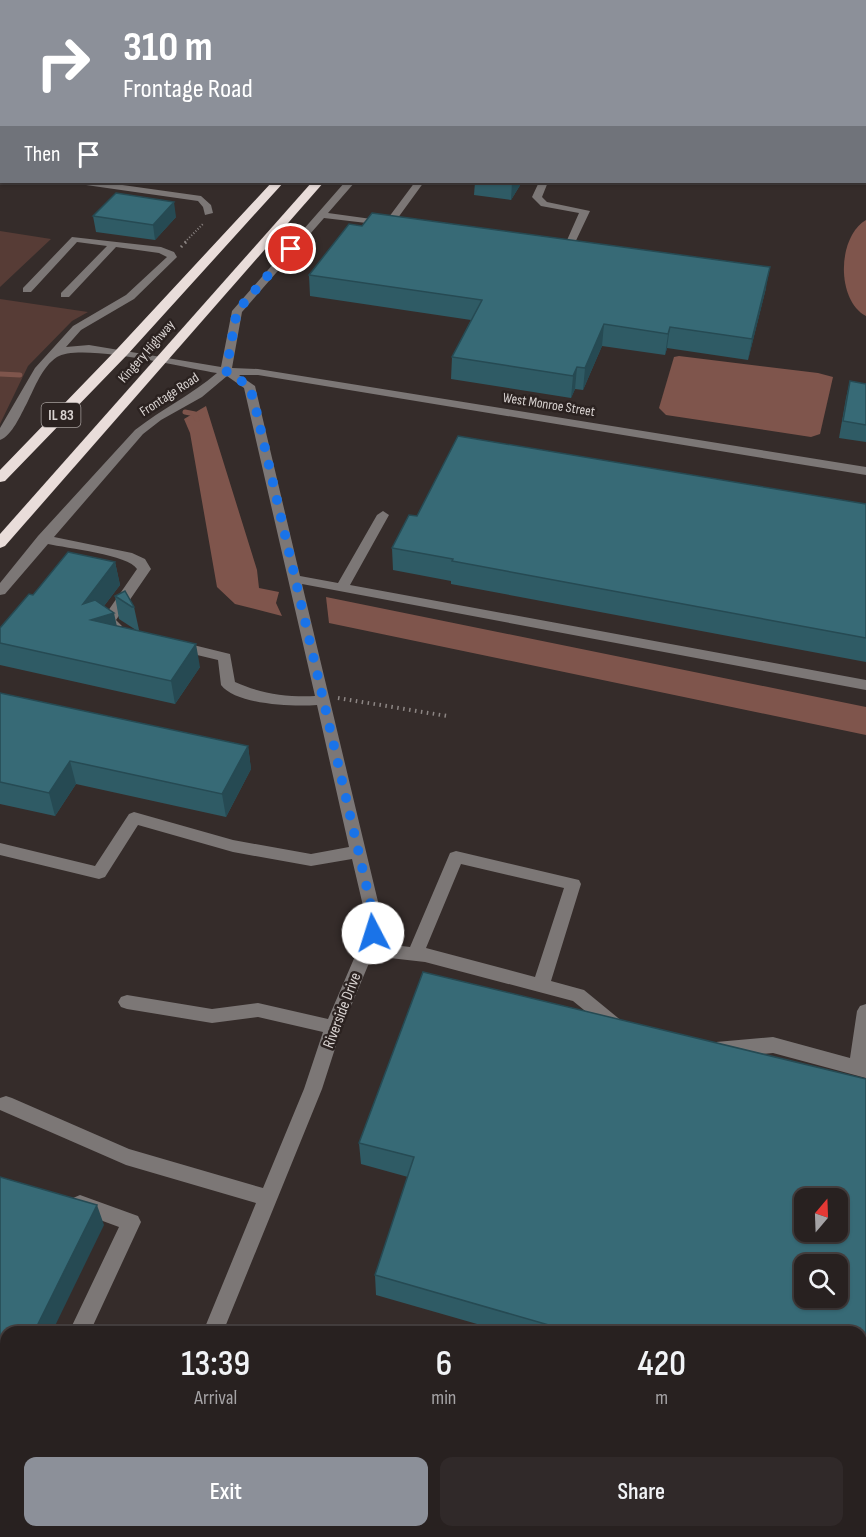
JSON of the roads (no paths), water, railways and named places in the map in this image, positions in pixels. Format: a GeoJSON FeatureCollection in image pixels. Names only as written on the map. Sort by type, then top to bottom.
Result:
{"type":"FeatureCollection","features":[{"type":"Feature","properties":{"kind":"highway","name":"Kingery Highway"},"geometry":{"type":"LineString","coordinates":[[0,478],[122,352],[277,183]]}},
{"type":"Feature","properties":{"kind":"highway","name":"Kingery Highway"},"geometry":{"type":"LineString","coordinates":[[0,543],[317,183]]}},
{"type":"Feature","properties":{"kind":"street"},"geometry":{"type":"LineString","coordinates":[[93,183],[201,199],[208,207],[207,213]]}},
{"type":"Feature","properties":{"kind":"street"},"geometry":{"type":"LineString","coordinates":[[226,371],[237,311],[349,183]]}},
{"type":"Feature","properties":{"kind":"street"},"geometry":{"type":"LineString","coordinates":[[389,224],[418,183]]}},
{"type":"Feature","properties":{"kind":"street"},"geometry":{"type":"LineString","coordinates":[[543,183],[537,197],[538,201],[585,211],[569,247]]}},
{"type":"Feature","properties":{"kind":"street"},"geometry":{"type":"LineString","coordinates":[[322,215],[400,225]]}},
{"type":"Feature","properties":{"kind":"street"},"geometry":{"type":"LineString","coordinates":[[0,436],[10,425],[42,366],[76,328],[130,297],[172,257],[161,250],[75,239],[27,290]]}},
{"type":"Feature","properties":{"kind":"street"},"geometry":{"type":"LineString","coordinates":[[65,295],[114,244]]}},
{"type":"Feature","properties":{"kind":"street"},"geometry":{"type":"LineString","coordinates":[[558,246],[581,249]]}},
{"type":"Feature","properties":{"kind":"street"},"geometry":{"type":"LineString","coordinates":[[52,355],[68,350],[89,348],[122,352]]}},
{"type":"Feature","properties":{"kind":"street","name":"Riverside Drive"},"geometry":{"type":"LineString","coordinates":[[122,352],[226,371],[249,386],[372,910],[373,933],[333,1027],[313,1089],[215,1326]]}},
{"type":"Feature","properties":{"kind":"street","name":"West Monroe Street"},"geometry":{"type":"LineString","coordinates":[[226,371],[270,374],[866,471]]}},
{"type":"Feature","properties":{"kind":"street","name":"Frontage Road"},"geometry":{"type":"LineString","coordinates":[[0,591],[139,432],[157,418],[198,395],[226,371]]}},
{"type":"Feature","properties":{"kind":"street"},"geometry":{"type":"LineString","coordinates":[[342,588],[383,515]]}},
{"type":"Feature","properties":{"kind":"street"},"geometry":{"type":"LineString","coordinates":[[44,539],[127,556],[140,562],[144,568],[108,621],[131,635]]}},
{"type":"Feature","properties":{"kind":"street"},"geometry":{"type":"LineString","coordinates":[[295,579],[866,685]]}},
{"type":"Feature","properties":{"kind":"street"},"geometry":{"type":"LineString","coordinates":[[162,642],[225,657],[228,685],[257,698],[281,703],[322,698]]}},
{"type":"Feature","properties":{"kind":"street"},"geometry":{"type":"LineString","coordinates":[[0,849],[99,873],[134,818],[233,846],[311,860],[358,852]]}},
{"type":"Feature","properties":{"kind":"street"},"geometry":{"type":"LineString","coordinates":[[414,954],[456,857],[573,884],[541,986]]}},
{"type":"Feature","properties":{"kind":"street"},"geometry":{"type":"LineString","coordinates":[[366,949],[414,954],[578,996],[619,1029],[630,1031]]}},
{"type":"Feature","properties":{"kind":"street"},"geometry":{"type":"LineString","coordinates":[[128,1002],[212,1016],[258,1010],[333,1027]]}},
{"type":"Feature","properties":{"kind":"street"},"geometry":{"type":"LineString","coordinates":[[694,1045],[716,1050],[772,1045],[862,1069],[866,1011]]}},
{"type":"Feature","properties":{"kind":"street"},"geometry":{"type":"LineString","coordinates":[[6,1104],[126,1157],[268,1198]]}},
{"type":"Feature","properties":{"kind":"street"},"geometry":{"type":"LineString","coordinates":[[66,1199],[132,1222],[82,1326]]}},
{"type":"Feature","properties":{"kind":"waterway"},"geometry":{"type":"LineString","coordinates":[[0,374],[20,375]]}},
{"type":"Feature","properties":{"kind":"waterway"},"geometry":{"type":"LineString","coordinates":[[185,412],[195,414],[197,419]]}}]}
